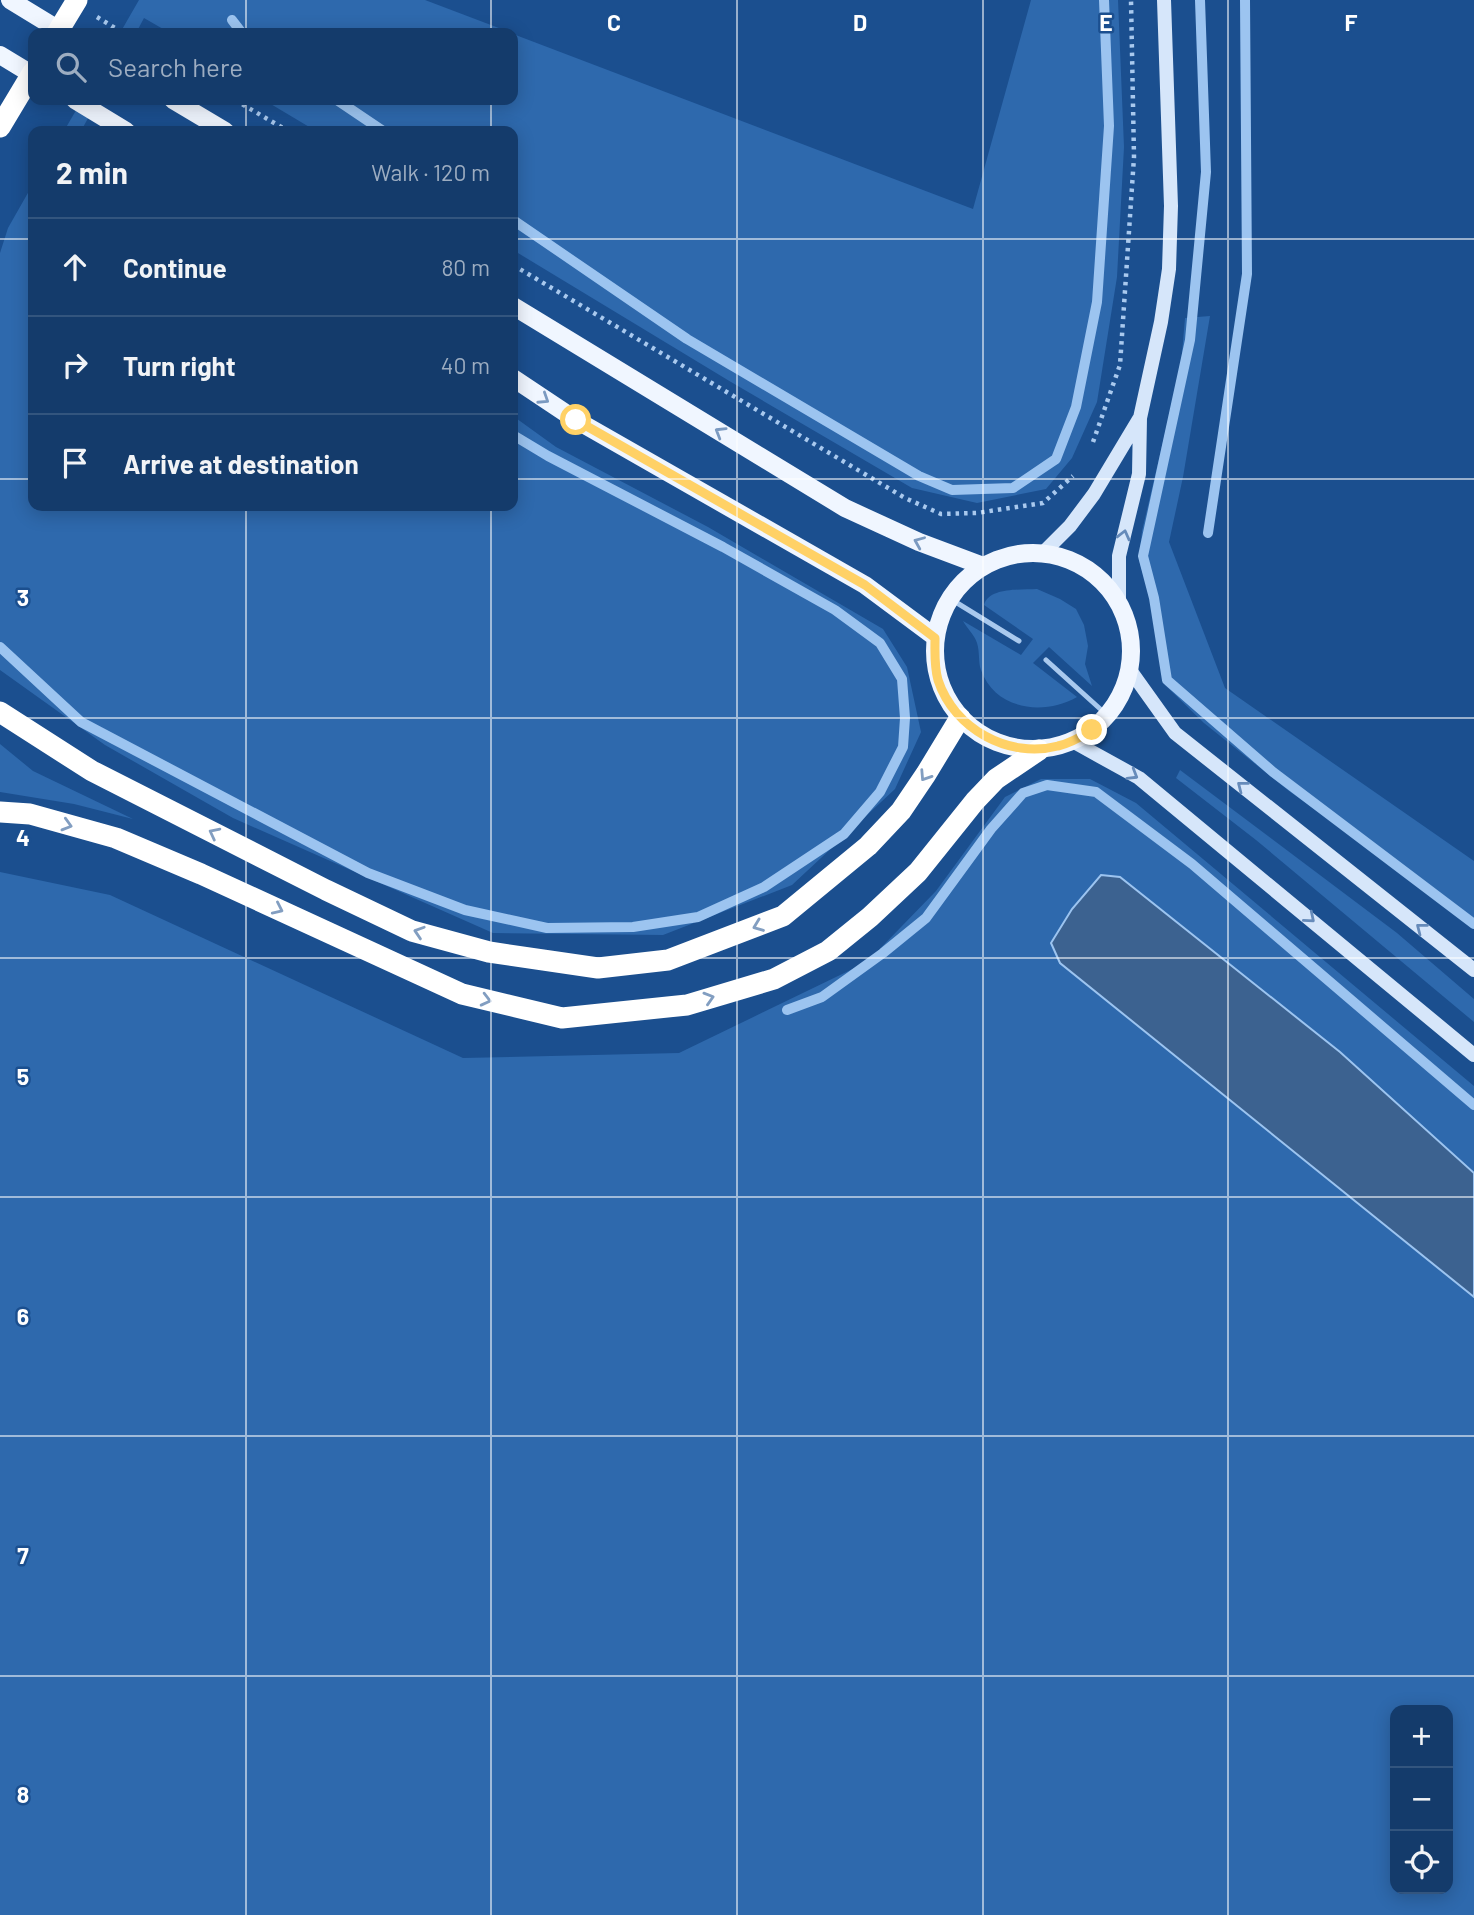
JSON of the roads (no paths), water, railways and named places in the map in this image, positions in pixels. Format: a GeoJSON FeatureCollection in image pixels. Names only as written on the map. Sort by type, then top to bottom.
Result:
{"type":"FeatureCollection","features":[{"type":"Feature","properties":{"kind":"highway"},"geometry":{"type":"LineString","coordinates":[[60,28],[77,0]]}},
{"type":"Feature","properties":{"kind":"highway"},"geometry":{"type":"LineString","coordinates":[[0,127],[28,82]]}},
{"type":"Feature","properties":{"kind":"highway"},"geometry":{"type":"LineString","coordinates":[[0,712],[92,771],[412,931],[489,952],[598,968],[668,960],[783,916],[868,846],[901,811],[960,718]]}},
{"type":"Feature","properties":{"kind":"highway"},"geometry":{"type":"LineString","coordinates":[[0,812],[30,814],[116,838],[201,874],[462,994],[562,1018],[687,1005],[774,979],[828,951],[870,918],[918,872],[996,779],[1039,750]]}},
{"type":"Feature","properties":{"kind":"main road"},"geometry":{"type":"LineString","coordinates":[[10,0],[56,28]]}},
{"type":"Feature","properties":{"kind":"main road"},"geometry":{"type":"LineString","coordinates":[[1119,602],[1119,556],[1139,474],[1140,418],[1169,269],[1171,206],[1164,0]]}},
{"type":"Feature","properties":{"kind":"main road"},"geometry":{"type":"LineString","coordinates":[[0,55],[28,71]]}},
{"type":"Feature","properties":{"kind":"main road"},"geometry":{"type":"LineString","coordinates":[[83,105],[118,126]]}},
{"type":"Feature","properties":{"kind":"main road"},"geometry":{"type":"LineString","coordinates":[[181,105],[217,126]]}},
{"type":"Feature","properties":{"kind":"main road"},"geometry":{"type":"LineString","coordinates":[[518,309],[845,508],[919,542],[983,566]]}},
{"type":"Feature","properties":{"kind":"main road"},"geometry":{"type":"LineString","coordinates":[[518,382],[576,420],[865,585],[935,638]]}},
{"type":"Feature","properties":{"kind":"main road"},"geometry":{"type":"LineString","coordinates":[[1043,553],[1070,526],[1094,494],[1140,418]]}},
{"type":"Feature","properties":{"kind":"main road"},"geometry":{"type":"LineString","coordinates":[[1043,553],[1073,561],[1099,578],[1119,602],[1128,624],[1132,647],[1130,670],[1122,694],[1108,716],[1074,742],[1039,750],[1010,747],[983,736],[960,718],[947,700],[934,659],[940,617],[949,598],[964,580],[983,566],[1012,555],[1043,553]]}},
{"type":"Feature","properties":{"kind":"main road"},"geometry":{"type":"LineString","coordinates":[[1130,670],[1175,733],[1474,970]]}},
{"type":"Feature","properties":{"kind":"main road"},"geometry":{"type":"LineString","coordinates":[[1074,742],[1139,778],[1474,1055]]}},
{"type":"Feature","properties":{"kind":"lane"},"geometry":{"type":"LineString","coordinates":[[949,598],[1019,641]]}},
{"type":"Feature","properties":{"kind":"lane"},"geometry":{"type":"LineString","coordinates":[[1046,660],[1108,716]]}},
{"type":"Feature","properties":{"kind":"waterway"},"geometry":{"type":"LineString","coordinates":[[518,223],[687,339],[919,476],[952,490],[1013,488],[1056,459],[1076,407],[1097,302],[1109,126],[1104,0]]}},
{"type":"Feature","properties":{"kind":"waterway"},"geometry":{"type":"LineString","coordinates":[[1200,0],[1206,172],[1190,340],[1143,556],[1154,598],[1167,680],[1273,772],[1474,924]]}},
{"type":"Feature","properties":{"kind":"waterway"},"geometry":{"type":"LineString","coordinates":[[1208,533],[1247,274],[1245,0]]}},
{"type":"Feature","properties":{"kind":"waterway"},"geometry":{"type":"LineString","coordinates":[[232,20],[238,28]]}},
{"type":"Feature","properties":{"kind":"waterway"},"geometry":{"type":"LineString","coordinates":[[344,105],[376,126]]}},
{"type":"Feature","properties":{"kind":"waterway"},"geometry":{"type":"LineString","coordinates":[[0,647],[81,722],[368,873],[465,910],[547,928],[633,927],[698,917],[764,887],[844,834],[880,792],[903,747],[905,718],[902,679],[880,643],[835,610],[518,438]]}},
{"type":"Feature","properties":{"kind":"waterway"},"geometry":{"type":"LineString","coordinates":[[787,1010],[822,997],[926,918],[991,829],[1023,793],[1047,785],[1096,792],[1192,864],[1474,1105]]}}]}
